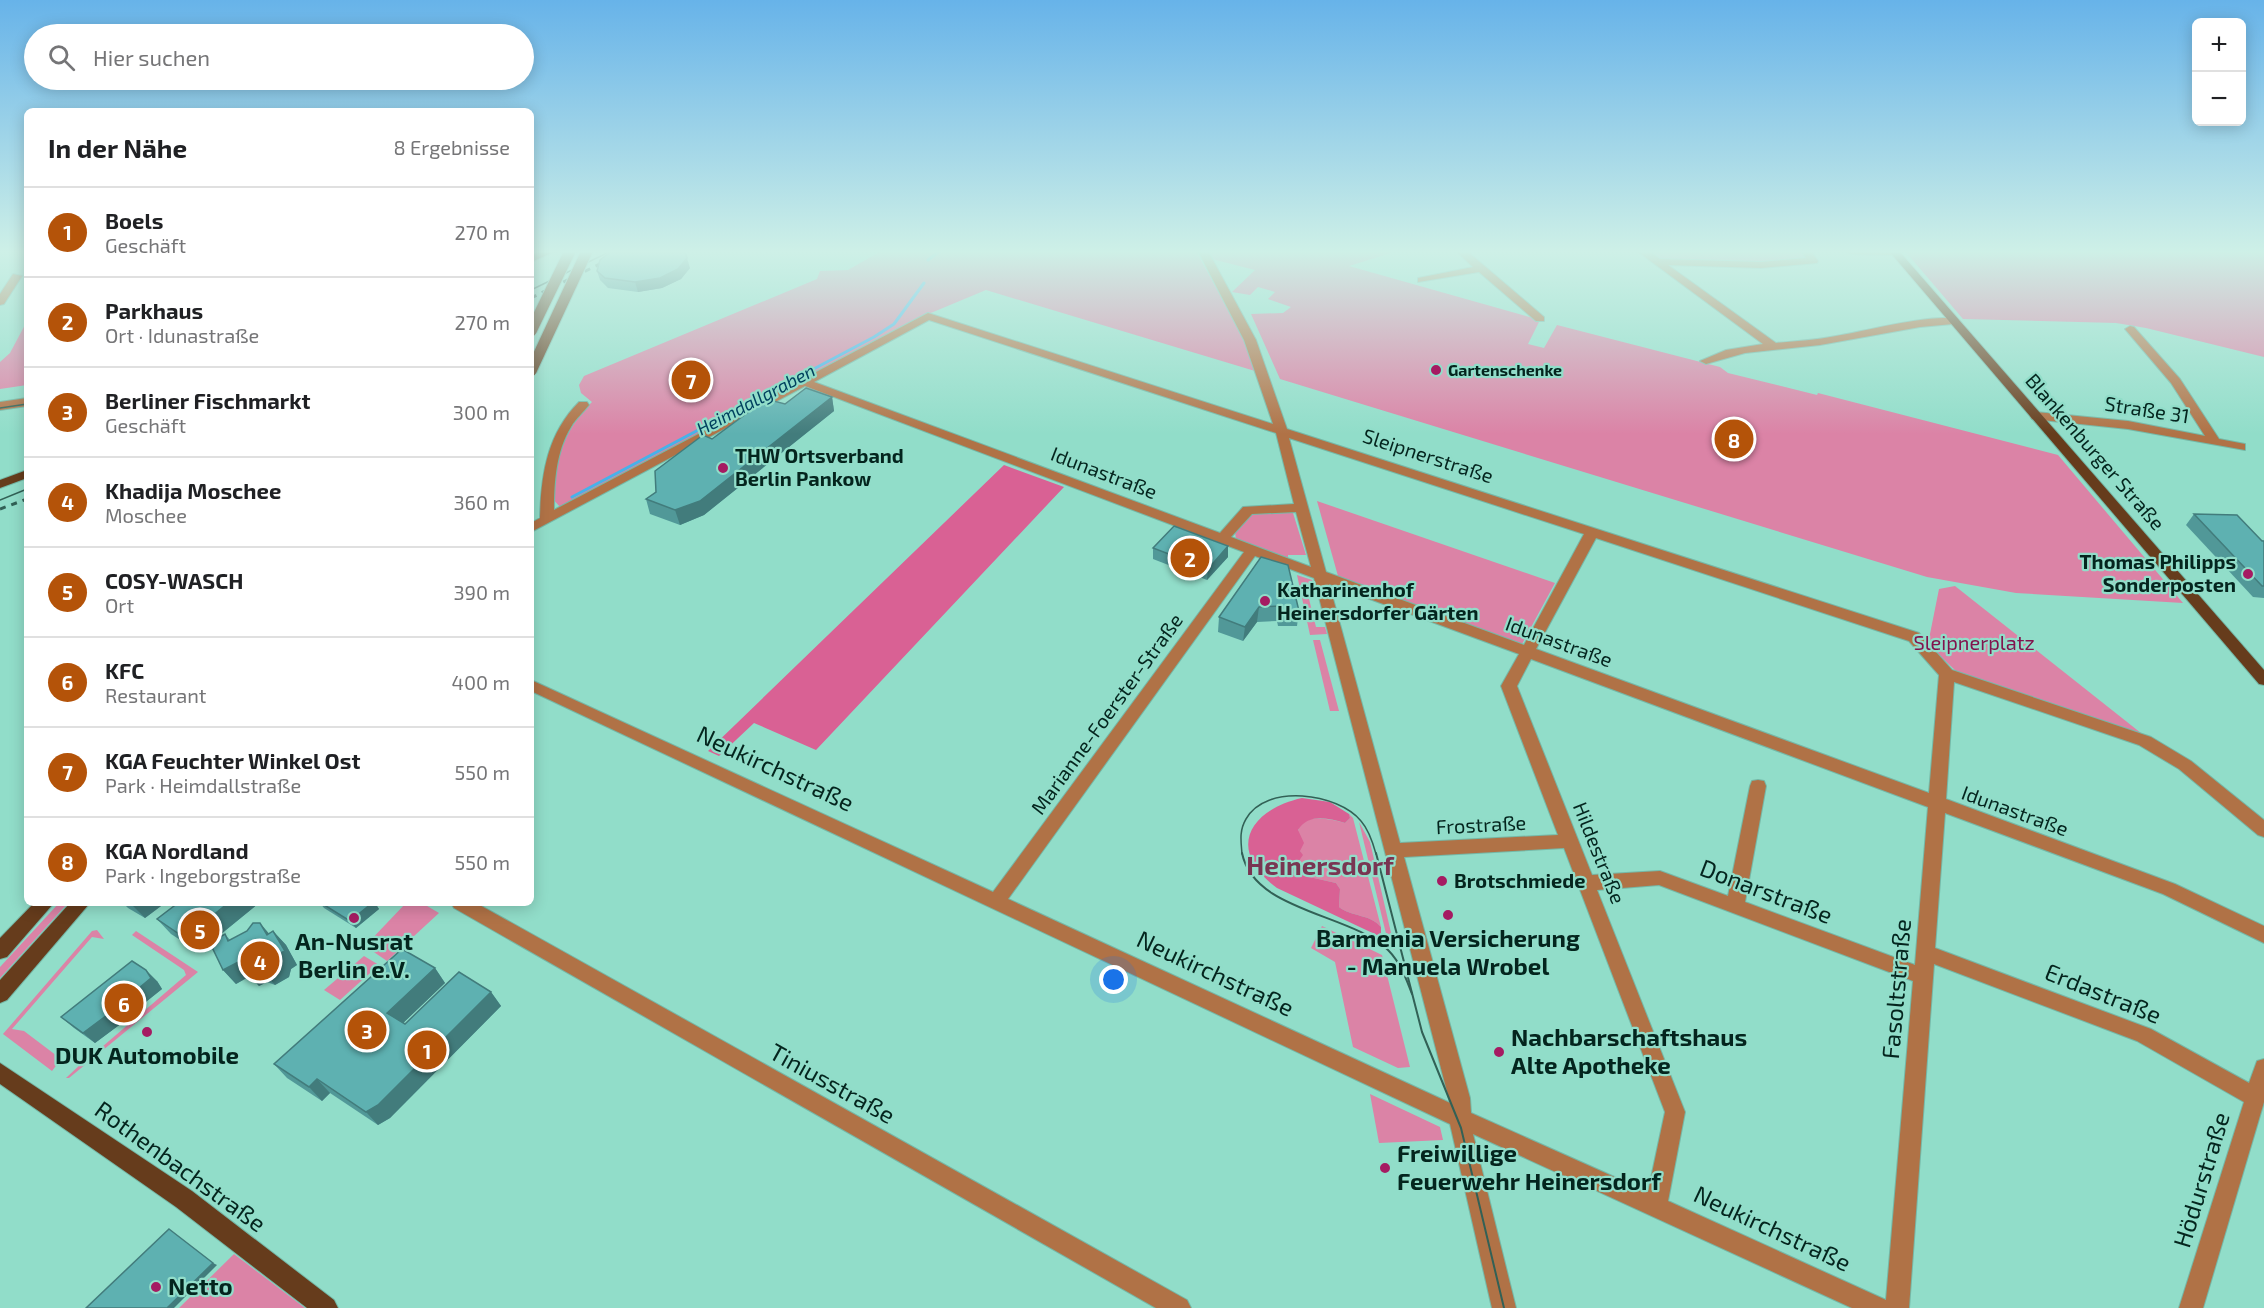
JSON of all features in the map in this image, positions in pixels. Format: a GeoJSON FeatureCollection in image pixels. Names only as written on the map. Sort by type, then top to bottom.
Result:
{"type":"FeatureCollection","features":[{"type":"Feature","properties":{"kind":"main road"},"geometry":{"type":"LineString","coordinates":[[534,365],[559,312]]}},
{"type":"Feature","properties":{"kind":"main road","name":"Blankenburger Straße"},"geometry":{"type":"LineString","coordinates":[[1945,312],[2264,680]]}},
{"type":"Feature","properties":{"kind":"main road"},"geometry":{"type":"LineString","coordinates":[[0,484],[24,475]]}},
{"type":"Feature","properties":{"kind":"main road"},"geometry":{"type":"LineString","coordinates":[[0,951],[42,906]]}},
{"type":"Feature","properties":{"kind":"main road"},"geometry":{"type":"LineString","coordinates":[[0,994],[78,906]]}},
{"type":"Feature","properties":{"kind":"main road","name":"Rothenbachstraße"},"geometry":{"type":"LineString","coordinates":[[0,1072],[184,1199],[326,1308]]}},
{"type":"Feature","properties":{"kind":"street"},"geometry":{"type":"LineString","coordinates":[[1235,312],[1250,340],[1281,430],[1460,1098],[1461,1117],[1504,1308]]}},
{"type":"Feature","properties":{"kind":"street"},"geometry":{"type":"LineString","coordinates":[[1532,312],[1540,319]]}},
{"type":"Feature","properties":{"kind":"street"},"geometry":{"type":"LineString","coordinates":[[1726,312],[1776,348]]}},
{"type":"Feature","properties":{"kind":"street","name":"Sleipnerstraße"},"geometry":{"type":"LineString","coordinates":[[804,382],[928,316],[1914,637],[1947,674]]}},
{"type":"Feature","properties":{"kind":"street"},"geometry":{"type":"LineString","coordinates":[[1706,361],[1727,353],[1864,335],[1928,322],[1953,321]]}},
{"type":"Feature","properties":{"kind":"street","name":"Straße 31"},"geometry":{"type":"LineString","coordinates":[[2130,329],[2176,381],[2215,442]]}},
{"type":"Feature","properties":{"kind":"street"},"geometry":{"type":"LineString","coordinates":[[534,526],[804,382]]}},
{"type":"Feature","properties":{"kind":"street","name":"Idunastraße"},"geometry":{"type":"LineString","coordinates":[[804,382],[1527,653],[2169,889],[2264,935]]}},
{"type":"Feature","properties":{"kind":"street"},"geometry":{"type":"LineString","coordinates":[[0,406],[24,402]]}},
{"type":"Feature","properties":{"kind":"street"},"geometry":{"type":"LineString","coordinates":[[547,520],[552,460],[569,420],[583,405]]}},
{"type":"Feature","properties":{"kind":"street","name":"Straße 31"},"geometry":{"type":"LineString","coordinates":[[2036,416],[2128,425],[2241,447]]}},
{"type":"Feature","properties":{"kind":"street"},"geometry":{"type":"LineString","coordinates":[[1222,539],[1248,510],[1301,508]]}},
{"type":"Feature","properties":{"kind":"street","name":"Hildestraße"},"geometry":{"type":"LineString","coordinates":[[1592,532],[1509,686],[1675,1112],[1656,1205]]}},
{"type":"Feature","properties":{"kind":"street","name":"Marianne-Foerster-Straße"},"geometry":{"type":"LineString","coordinates":[[996,902],[1252,550]]}},
{"type":"Feature","properties":{"kind":"street"},"geometry":{"type":"LineString","coordinates":[[1947,674],[2145,741],[2185,765],[2264,830]]}},
{"type":"Feature","properties":{"kind":"street","name":"Fasoltstraße"},"geometry":{"type":"LineString","coordinates":[[1897,1308],[1947,674]]}},
{"type":"Feature","properties":{"kind":"street","name":"Neukirchstraße"},"geometry":{"type":"LineString","coordinates":[[534,686],[1878,1308]]}},
{"type":"Feature","properties":{"kind":"street"},"geometry":{"type":"LineString","coordinates":[[1735,905],[1758,786]]}},
{"type":"Feature","properties":{"kind":"street","name":"Frostraße"},"geometry":{"type":"LineString","coordinates":[[1394,850],[1569,841]]}},
{"type":"Feature","properties":{"kind":"street","name":"Donarstraße"},"geometry":{"type":"LineString","coordinates":[[1587,883],[1660,878],[1924,977]]}},
{"type":"Feature","properties":{"kind":"street","name":"Tiniusstraße"},"geometry":{"type":"LineString","coordinates":[[465,906],[1179,1308]]}},
{"type":"Feature","properties":{"kind":"street","name":"Erdastraße"},"geometry":{"type":"LineString","coordinates":[[1926,953],[2144,1035],[2255,1097]]}},
{"type":"Feature","properties":{"kind":"street","name":"Hödurstraße"},"geometry":{"type":"LineString","coordinates":[[2191,1308],[2264,1068]]}},
{"type":"Feature","properties":{"kind":"green space"},"geometry":{"type":"Polygon","coordinates":[[[738,312],[933,312],[560,507],[552,498],[559,458],[574,423],[592,402],[581,393],[579,385],[584,376],[738,312]]]}},
{"type":"Feature","properties":{"kind":"green space"},"geometry":{"type":"Polygon","coordinates":[[[1059,312],[1229,312],[1243,337],[1255,371],[1059,312]]]}},
{"type":"Feature","properties":{"kind":"green space"},"geometry":{"type":"Polygon","coordinates":[[[1512,312],[1540,320],[1528,344],[1544,348],[1557,325],[1720,367],[1728,373],[1817,395],[1818,393],[2058,455],[2183,603],[2016,593],[1927,577],[1280,379],[1251,314],[1512,312]]]}},
{"type":"Feature","properties":{"kind":"green space"},"geometry":{"type":"Polygon","coordinates":[[[1957,312],[2264,312],[2264,357],[2146,328],[2116,323],[1963,319],[1957,312]]]}},
{"type":"Feature","properties":{"kind":"green space"},"geometry":{"type":"Polygon","coordinates":[[[24,327],[24,385],[0,389],[0,362],[10,353],[24,327]]]}},
{"type":"Feature","properties":{"kind":"green space"},"geometry":{"type":"Polygon","coordinates":[[[1317,501],[1555,583],[1522,644],[1338,576],[1317,501]]]}},
{"type":"Feature","properties":{"kind":"green space"},"geometry":{"type":"Polygon","coordinates":[[[1257,512],[1293,513],[1306,555],[1288,555],[1288,558],[1236,539],[1235,532],[1249,515],[1257,512]]]}},
{"type":"Feature","properties":{"kind":"green space"},"geometry":{"type":"Polygon","coordinates":[[[1297,575],[1312,580],[1315,586],[1306,587],[1316,627],[1325,627],[1327,634],[1310,635],[1297,575]]]}},
{"type":"Feature","properties":{"kind":"green space","name":"Sleipnerplatz"},"geometry":{"type":"Polygon","coordinates":[[[1955,586],[2146,737],[1960,675],[1928,644],[1939,589],[1955,586]]]}},
{"type":"Feature","properties":{"kind":"green space"},"geometry":{"type":"Polygon","coordinates":[[[1313,640],[1320,640],[1339,711],[1330,711],[1313,640]]]}},
{"type":"Feature","properties":{"kind":"green space"},"geometry":{"type":"Polygon","coordinates":[[[1349,814],[1353,818],[1381,927],[1372,920],[1339,907],[1340,889],[1336,883],[1305,876],[1296,864],[1302,855],[1298,836],[1299,828],[1303,823],[1308,820],[1323,819],[1345,823],[1350,818],[1349,814]]]}},
{"type":"Feature","properties":{"kind":"green space"},"geometry":{"type":"Polygon","coordinates":[[[1359,822],[1370,842],[1395,950],[1389,946],[1359,822]]]}},
{"type":"Feature","properties":{"kind":"green space"},"geometry":{"type":"Polygon","coordinates":[[[56,906],[65,906],[0,978],[0,967],[56,906]]]}},
{"type":"Feature","properties":{"kind":"green space"},"geometry":{"type":"Polygon","coordinates":[[[403,906],[427,906],[439,913],[387,961],[365,946],[403,906]]]}},
{"type":"Feature","properties":{"kind":"green space"},"geometry":{"type":"Polygon","coordinates":[[[1322,926],[1382,955],[1410,1067],[1398,1068],[1353,1047],[1335,962],[1311,948],[1322,926]]]}},
{"type":"Feature","properties":{"kind":"green space"},"geometry":{"type":"Polygon","coordinates":[[[97,930],[104,939],[92,937],[12,1029],[24,1031],[61,1059],[52,1071],[3,1034],[92,931],[97,930]]]}},
{"type":"Feature","properties":{"kind":"green space"},"geometry":{"type":"Polygon","coordinates":[[[136,931],[198,972],[69,1078],[66,1078],[83,1062],[87,1052],[102,1047],[186,975],[184,970],[132,935],[136,931]]]}},
{"type":"Feature","properties":{"kind":"green space"},"geometry":{"type":"Polygon","coordinates":[[[364,956],[379,965],[340,1000],[324,990],[364,956]]]}},
{"type":"Feature","properties":{"kind":"green space"},"geometry":{"type":"Polygon","coordinates":[[[1370,1094],[1440,1127],[1443,1140],[1379,1143],[1370,1094]]]}},
{"type":"Feature","properties":{"kind":"green space"},"geometry":{"type":"Polygon","coordinates":[[[234,1254],[305,1308],[179,1308],[234,1254]]]}},
{"type":"Feature","properties":{"kind":"shaded area"},"geometry":{"type":"Polygon","coordinates":[[[1004,465],[1064,487],[816,750],[754,723],[719,756],[708,751],[1004,465]]]}},
{"type":"Feature","properties":{"kind":"shaded area"},"geometry":{"type":"Polygon","coordinates":[[[1302,798],[1330,802],[1349,814],[1350,818],[1345,823],[1319,818],[1302,825],[1298,830],[1304,843],[1300,851],[1303,855],[1296,865],[1305,876],[1336,883],[1340,889],[1339,907],[1377,923],[1381,927],[1381,937],[1277,888],[1261,874],[1252,860],[1248,846],[1250,834],[1257,822],[1268,812],[1283,804],[1302,798]]]}},
{"type":"Feature","properties":{"kind":"building","name":"THW Ortsverband Berlin Pankow"},"geometry":{"type":"Polygon","coordinates":[[[806,388],[832,397],[700,501],[675,510],[646,499],[656,492],[655,471],[703,435],[712,439],[766,399],[785,404],[806,388]]]}},
{"type":"Feature","properties":{"kind":"building"},"geometry":{"type":"Polygon","coordinates":[[[2194,514],[2237,515],[2264,541],[2264,586],[2262,586],[2194,514]]]}},
{"type":"Feature","properties":{"kind":"building"},"geometry":{"type":"Polygon","coordinates":[[[1174,526],[1228,546],[1208,569],[1153,548],[1174,526]]]}},
{"type":"Feature","properties":{"kind":"building","name":"Katharinenhof Heinersdorfer Gärten"},"geometry":{"type":"Polygon","coordinates":[[[1261,557],[1288,565],[1299,611],[1280,611],[1279,606],[1259,607],[1245,627],[1219,617],[1261,557]]]}},
{"type":"Feature","properties":{"kind":"building"},"geometry":{"type":"Polygon","coordinates":[[[174,906],[224,906],[185,938],[157,919],[174,906]]]}},
{"type":"Feature","properties":{"kind":"building"},"geometry":{"type":"Polygon","coordinates":[[[326,906],[368,906],[350,921],[326,906]]]}},
{"type":"Feature","properties":{"kind":"building"},"geometry":{"type":"Polygon","coordinates":[[[253,923],[260,923],[267,935],[273,931],[285,951],[278,954],[277,963],[262,971],[254,968],[246,972],[242,960],[223,970],[210,943],[225,934],[228,941],[247,931],[253,923]]]}},
{"type":"Feature","properties":{"kind":"building"},"geometry":{"type":"Polygon","coordinates":[[[402,949],[435,968],[387,1013],[405,1024],[459,972],[491,992],[378,1105],[366,1112],[317,1079],[309,1087],[274,1064],[402,949]]]}},
{"type":"Feature","properties":{"kind":"building"},"geometry":{"type":"Polygon","coordinates":[[[132,961],[146,970],[151,978],[122,1004],[83,1033],[61,1017],[132,961]]]}},
{"type":"Feature","properties":{"kind":"building","name":"Netto"},"geometry":{"type":"Polygon","coordinates":[[[169,1229],[213,1263],[167,1308],[86,1308],[169,1229]]]}},
{"type":"Feature","properties":{"kind":"waterway","name":"Heimdallgraben"},"geometry":{"type":"LineString","coordinates":[[572,497],[874,337],[894,324],[903,312]]}},
{"type":"Feature","properties":{"kind":"tram line"},"geometry":{"type":"LineString","coordinates":[[0,408],[24,404]]}},
{"type":"Feature","properties":{"kind":"tram line"},"geometry":{"type":"LineString","coordinates":[[0,500],[24,490]]}},
{"type":"Feature","properties":{"kind":"tram line"},"geometry":{"type":"LineString","coordinates":[[1242,854],[1241,836],[1246,819],[1256,808],[1269,800],[1285,796],[1320,799],[1350,811],[1366,828],[1376,854]]}},
{"type":"Feature","properties":{"kind":"tram line"},"geometry":{"type":"LineString","coordinates":[[1242,853],[1250,873],[1265,888],[1283,900],[1351,928],[1388,950],[1399,965],[1412,994]]}},
{"type":"Feature","properties":{"kind":"tram line"},"geometry":{"type":"LineString","coordinates":[[1376,853],[1422,1032],[1461,1128],[1504,1308]]}},
{"type":"Feature","properties":{"kind":"railway"},"geometry":{"type":"LineString","coordinates":[[0,509],[24,500]]}},
{"type":"Feature","properties":{"kind":"place","name":"Gartenschenke"},"geometry":{"type":"Point","coordinates":[1436,370]}},
{"type":"Feature","properties":{"kind":"place","name":"KGA Feuchter Winkel Ost"},"geometry":{"type":"Point","coordinates":[691,380]}},
{"type":"Feature","properties":{"kind":"place","name":"KGA Nordland"},"geometry":{"type":"Point","coordinates":[1734,439]}},
{"type":"Feature","properties":{"kind":"place","name":"THW Ortsverband Berlin Pankow"},"geometry":{"type":"Point","coordinates":[723,468]}},
{"type":"Feature","properties":{"kind":"place","name":"Parkhaus"},"geometry":{"type":"Point","coordinates":[1190,558]}},
{"type":"Feature","properties":{"kind":"place","name":"Thomas Philipps Sonderposten"},"geometry":{"type":"Point","coordinates":[2248,574]}},
{"type":"Feature","properties":{"kind":"place","name":"Katharinenhof Heinersdorfer Gärten"},"geometry":{"type":"Point","coordinates":[1265,601]}},
{"type":"Feature","properties":{"kind":"place","name":"Brotschmiede"},"geometry":{"type":"Point","coordinates":[1442,881]}},
{"type":"Feature","properties":{"kind":"place","name":"Barmenia Versicherung - Manuela Wrobel"},"geometry":{"type":"Point","coordinates":[1448,915]}},
{"type":"Feature","properties":{"kind":"place","name":"An-Nusrat Berlin e.V."},"geometry":{"type":"Point","coordinates":[354,918]}},
{"type":"Feature","properties":{"kind":"place","name":"COSY-WASCH"},"geometry":{"type":"Point","coordinates":[200,930]}},
{"type":"Feature","properties":{"kind":"place","name":"Khadija Moschee"},"geometry":{"type":"Point","coordinates":[260,961]}},
{"type":"Feature","properties":{"kind":"place","name":"KFC"},"geometry":{"type":"Point","coordinates":[124,1003]}},
{"type":"Feature","properties":{"kind":"place","name":"Berliner Fischmarkt"},"geometry":{"type":"Point","coordinates":[367,1030]}},
{"type":"Feature","properties":{"kind":"place","name":"DUK Automobile"},"geometry":{"type":"Point","coordinates":[147,1032]}},
{"type":"Feature","properties":{"kind":"place","name":"Boels"},"geometry":{"type":"Point","coordinates":[427,1050]}},
{"type":"Feature","properties":{"kind":"place","name":"Nachbarschaftshaus Alte Apotheke"},"geometry":{"type":"Point","coordinates":[1499,1052]}},
{"type":"Feature","properties":{"kind":"place","name":"Freiwillige Feuerwehr Heinersdorf"},"geometry":{"type":"Point","coordinates":[1385,1168]}},
{"type":"Feature","properties":{"kind":"place","name":"Netto"},"geometry":{"type":"Point","coordinates":[156,1287]}},
{"type":"Feature","properties":{"kind":"district","name":"Heinersdorf"},"geometry":{"type":"Point","coordinates":[1320,866]}}]}
